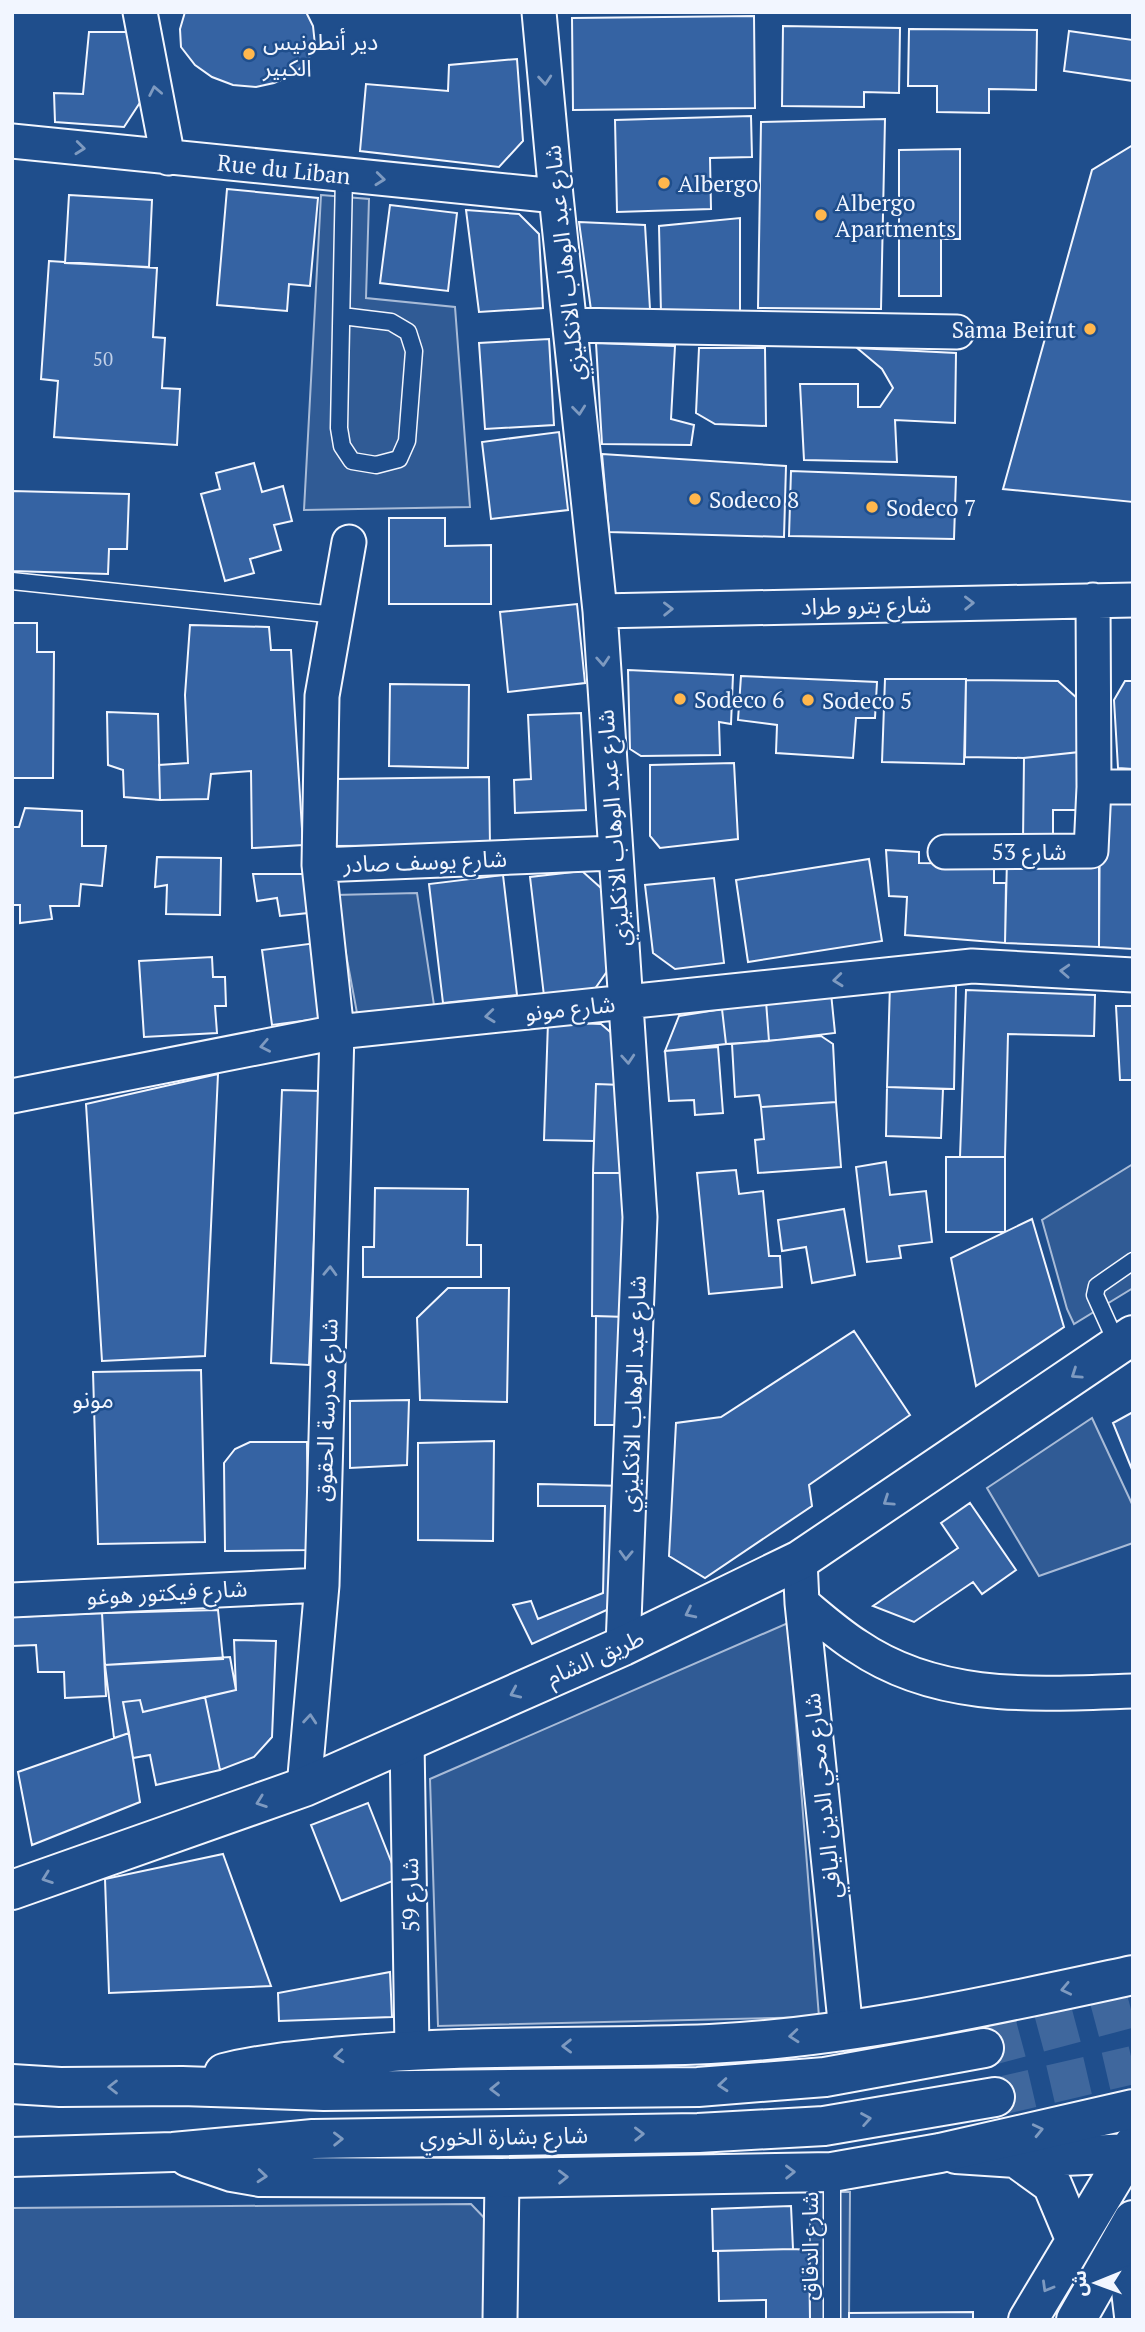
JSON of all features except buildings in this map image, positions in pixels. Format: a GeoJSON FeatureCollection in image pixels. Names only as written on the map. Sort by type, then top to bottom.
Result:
{"type":"FeatureCollection","features":[{"type":"Feature","properties":{"kind":"main road","name":"طريق الشام"},"geometry":{"type":"LineString","coordinates":[[12,1890],[303,1787],[622,1646],[800,1560],[1125,1341]]}},
{"type":"Feature","properties":{"kind":"main road"},"geometry":{"type":"LineString","coordinates":[[182,2085],[263,2064],[412,2049],[711,2044],[846,2031],[1133,1975]]}},
{"type":"Feature","properties":{"kind":"main road","name":"شارع بشارة الخوري"},"geometry":{"type":"LineString","coordinates":[[12,2084],[108,2088],[182,2085],[324,2091],[698,2087],[825,2077],[984,2048]]}},
{"type":"Feature","properties":{"kind":"main road","name":"شارع بشارة الخوري"},"geometry":{"type":"LineString","coordinates":[[12,2157],[173,2152],[313,2140],[698,2133],[824,2126],[995,2097]]}},
{"type":"Feature","properties":{"kind":"main road"},"geometry":{"type":"LineString","coordinates":[[173,2152],[232,2172],[260,2177],[502,2178],[832,2172],[940,2153],[1133,2109]]}},
{"type":"Feature","properties":{"kind":"main road"},"geometry":{"type":"LineString","coordinates":[[940,2153],[1016,2158],[1131,2150]]}},
{"type":"Feature","properties":{"kind":"main road"},"geometry":{"type":"LineString","coordinates":[[1028,2320],[1131,2150]]}},
{"type":"Feature","properties":{"kind":"main road"},"geometry":{"type":"LineString","coordinates":[[1016,2158],[1052,2184],[1075,2239]]}},
{"type":"Feature","properties":{"kind":"main road"},"geometry":{"type":"LineString","coordinates":[[1076,2320],[1128,2228]]}},
{"type":"Feature","properties":{"kind":"street"},"geometry":{"type":"LineString","coordinates":[[140,12],[168,158]]}},
{"type":"Feature","properties":{"kind":"street","name":"شارع عبد الوهاب الانكليزي"},"geometry":{"type":"LineString","coordinates":[[540,12],[556,196],[600,611],[640,1217],[622,1646]]}},
{"type":"Feature","properties":{"kind":"street","name":"Rue du Liban"},"geometry":{"type":"LineString","coordinates":[[12,141],[556,196]]}},
{"type":"Feature","properties":{"kind":"street"},"geometry":{"type":"LineString","coordinates":[[570,325],[957,332]]}},
{"type":"Feature","properties":{"kind":"street"},"geometry":{"type":"LineString","coordinates":[[319,864],[322,696],[349,542]]}},
{"type":"Feature","properties":{"kind":"street","name":"شارع 53"},"geometry":{"type":"LineString","coordinates":[[945,852],[1091,851],[1094,787],[1093,600]]}},
{"type":"Feature","properties":{"kind":"street","name":"شارع بترو طراد"},"geometry":{"type":"LineString","coordinates":[[600,611],[1133,600]]}},
{"type":"Feature","properties":{"kind":"street"},"geometry":{"type":"LineString","coordinates":[[1094,787],[1133,787]]}},
{"type":"Feature","properties":{"kind":"street","name":"شارع يوسف صادر"},"geometry":{"type":"LineString","coordinates":[[337,1032],[319,864],[615,853]]}},
{"type":"Feature","properties":{"kind":"street","name":"شارع مونو"},"geometry":{"type":"LineString","coordinates":[[12,1096],[337,1032],[972,966],[1133,975]]}},
{"type":"Feature","properties":{"kind":"street","name":"شارع مدرسة الحقوق"},"geometry":{"type":"LineString","coordinates":[[303,1787],[322,1584],[337,1032]]}},
{"type":"Feature","properties":{"kind":"street","name":"شارع محي الدين اليافي"},"geometry":{"type":"LineString","coordinates":[[800,1560],[802,1603],[846,2031]]}},
{"type":"Feature","properties":{"kind":"street","name":"شارع فيكتور هوغو"},"geometry":{"type":"LineString","coordinates":[[12,1600],[322,1584]]}},
{"type":"Feature","properties":{"kind":"street"},"geometry":{"type":"LineString","coordinates":[[802,1603],[857,1647],[883,1662],[943,1685],[1017,1693],[1133,1690]]}},
{"type":"Feature","properties":{"kind":"street","name":"شارع 59"},"geometry":{"type":"LineString","coordinates":[[407,1741],[412,2049]]}},
{"type":"Feature","properties":{"kind":"street"},"geometry":{"type":"LineString","coordinates":[[500,2320],[502,2178]]}},
{"type":"Feature","properties":{"kind":"street"},"geometry":{"type":"LineString","coordinates":[[1128,2228],[1132,2320]]}},
{"type":"Feature","properties":{"kind":"lane"},"geometry":{"type":"LineString","coordinates":[[342,316],[391,322],[408,332],[414,351],[407,441],[399,458],[376,466],[352,461],[342,446],[339,428],[344,175]]}},
{"type":"Feature","properties":{"kind":"lane"},"geometry":{"type":"LineString","coordinates":[[12,581],[336,615]]}},
{"type":"Feature","properties":{"kind":"lane"},"geometry":{"type":"LineString","coordinates":[[1125,1341],[1095,1295],[1097,1286],[1133,1261]]}},
{"type":"Feature","properties":{"kind":"lane","name":"شارع الدقاق"},"geometry":{"type":"LineString","coordinates":[[832,2172],[832,2320]]}},
{"type":"Feature","properties":{"kind":"shaded area"},"geometry":{"type":"Polygon","coordinates":[[[321,195],[369,199],[366,298],[455,307],[470,507],[304,510],[321,195]]]}},
{"type":"Feature","properties":{"kind":"shaded area"},"geometry":{"type":"Polygon","coordinates":[[[417,893],[434,1005],[357,1013],[335,895],[417,893]]]}},
{"type":"Feature","properties":{"kind":"shaded area"},"geometry":{"type":"Polygon","coordinates":[[[1133,1164],[1133,1288],[1074,1324],[1067,1309],[1042,1220],[1133,1164]]]}},
{"type":"Feature","properties":{"kind":"shaded area"},"geometry":{"type":"Polygon","coordinates":[[[1092,1418],[1133,1506],[1133,1543],[1039,1576],[987,1488],[1092,1418]]]}},
{"type":"Feature","properties":{"kind":"shaded area"},"geometry":{"type":"Polygon","coordinates":[[[788,1623],[819,2017],[438,2026],[430,1779],[788,1623]]]}},
{"type":"Feature","properties":{"kind":"shaded area"},"geometry":{"type":"Polygon","coordinates":[[[810,2192],[850,2192],[849,2320],[810,2320],[810,2192]]]}},
{"type":"Feature","properties":{"kind":"shaded area"},"geometry":{"type":"Polygon","coordinates":[[[471,2204],[491,2225],[489,2320],[12,2320],[12,2208],[471,2204]]]}},
{"type":"Feature","properties":{"kind":"tunnel"},"geometry":{"type":"LineString","coordinates":[[984,2048],[1133,2008]]}},
{"type":"Feature","properties":{"kind":"tunnel"},"geometry":{"type":"LineString","coordinates":[[995,2097],[1133,2065]]}},
{"type":"Feature","properties":{"kind":"place","name":"دير أنطونيس الكبير"},"geometry":{"type":"Point","coordinates":[249,54]}},
{"type":"Feature","properties":{"kind":"place","name":"Albergo"},"geometry":{"type":"Point","coordinates":[664,183]}},
{"type":"Feature","properties":{"kind":"place","name":"Albergo Apartments"},"geometry":{"type":"Point","coordinates":[821,215]}},
{"type":"Feature","properties":{"kind":"place","name":"Sama Beirut"},"geometry":{"type":"Point","coordinates":[1090,329]}},
{"type":"Feature","properties":{"kind":"place","name":"Sodeco 8"},"geometry":{"type":"Point","coordinates":[695,499]}},
{"type":"Feature","properties":{"kind":"place","name":"Sodeco 7"},"geometry":{"type":"Point","coordinates":[872,507]}},
{"type":"Feature","properties":{"kind":"place","name":"Sodeco 6"},"geometry":{"type":"Point","coordinates":[680,699]}},
{"type":"Feature","properties":{"kind":"place","name":"Sodeco 5"},"geometry":{"type":"Point","coordinates":[808,700]}},
{"type":"Feature","properties":{"kind":"district","name":"مونو"},"geometry":{"type":"Point","coordinates":[93,1399]}}]}
